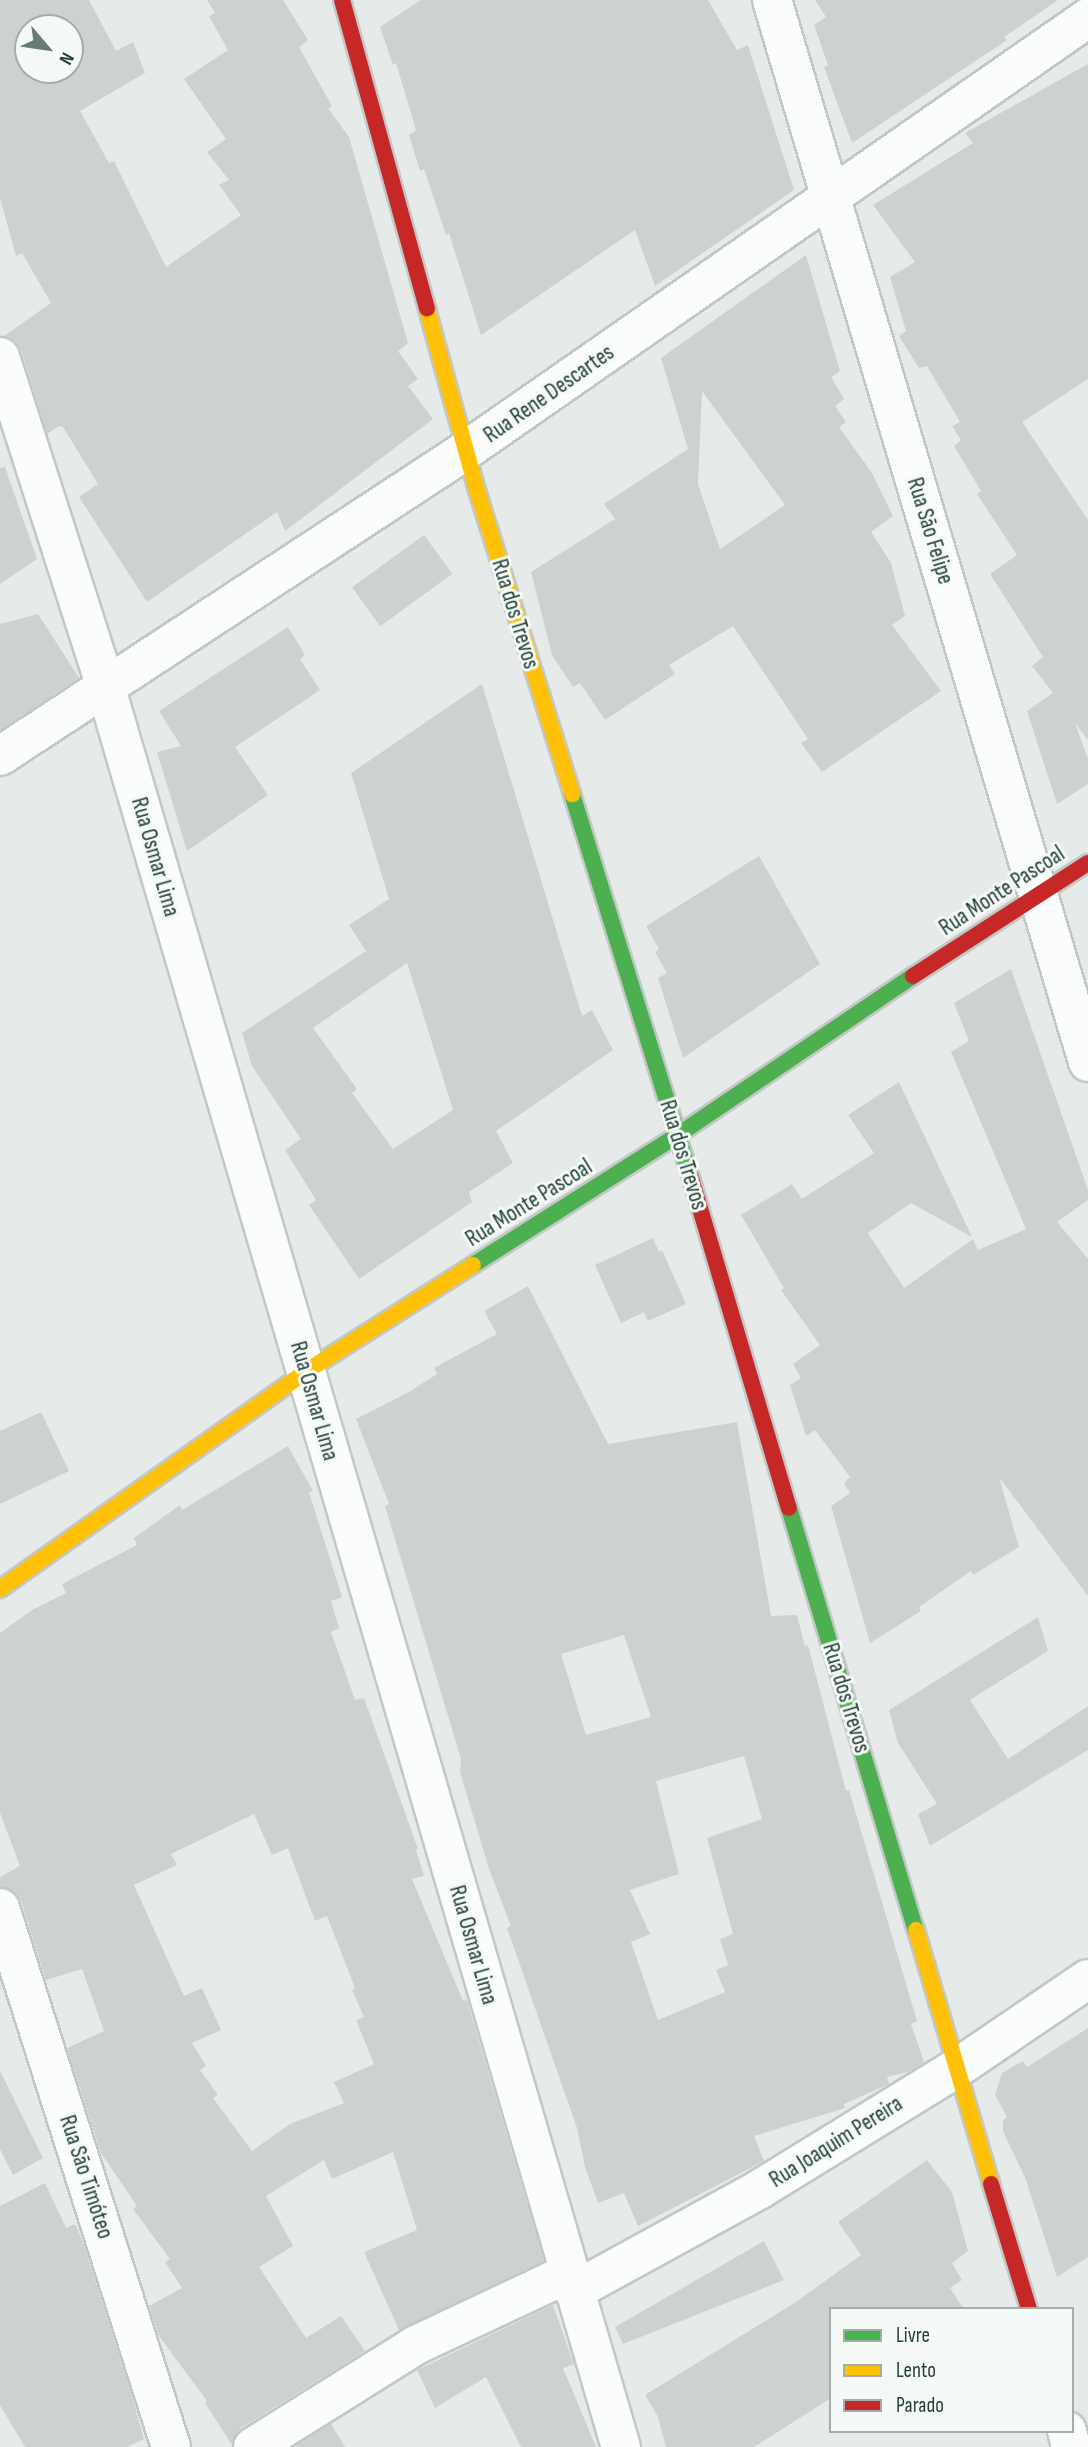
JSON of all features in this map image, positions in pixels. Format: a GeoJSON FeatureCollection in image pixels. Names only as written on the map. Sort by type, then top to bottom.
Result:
{"type":"FeatureCollection","features":[{"type":"Feature","properties":{"kind":"street","name":"Rua dos Trevos"},"geometry":{"type":"LineString","coordinates":[[342,0],[465,451],[678,1135],[1029,2307]]}},
{"type":"Feature","properties":{"kind":"street","name":"Rua São Felipe"},"geometry":{"type":"LineString","coordinates":[[772,0],[1088,1062]]}},
{"type":"Feature","properties":{"kind":"street","name":"Rua Rene Descartes"},"geometry":{"type":"LineString","coordinates":[[0,756],[465,451],[1088,18]]}},
{"type":"Feature","properties":{"kind":"street","name":"Rua Osmar Lima"},"geometry":{"type":"LineString","coordinates":[[0,357],[105,685],[621,2447]]}},
{"type":"Feature","properties":{"kind":"street","name":"Rua Monte Pascoal"},"geometry":{"type":"LineString","coordinates":[[0,1589],[305,1372],[678,1135],[1088,863]]}},
{"type":"Feature","properties":{"kind":"street","name":"Rua São Timóteo"},"geometry":{"type":"LineString","coordinates":[[0,1908],[171,2447]]}},
{"type":"Feature","properties":{"kind":"street","name":"Rua Joaquim Pereira"},"geometry":{"type":"LineString","coordinates":[[253,2447],[416,2345],[572,2282],[760,2189],[957,2068],[1088,1979]]}},
{"type":"Feature","properties":{"kind":"building"},"geometry":{"type":"Polygon","coordinates":[[[0,0],[89,0],[116,51],[133,42],[145,73],[80,111],[109,163],[114,161],[166,267],[241,215],[219,185],[229,180],[207,152],[226,139],[184,79],[228,50],[209,16],[215,13],[207,0],[283,0],[308,40],[299,47],[332,106],[328,108],[349,137],[408,343],[398,351],[418,379],[408,386],[433,419],[285,531],[277,512],[147,602],[79,497],[98,484],[63,427],[59,426],[47,434],[21,350],[14,340],[4,336],[51,303],[22,253],[16,256],[0,198],[0,0]]]}},
{"type":"Feature","properties":{"kind":"building"},"geometry":{"type":"Polygon","coordinates":[[[421,0],[708,0],[737,50],[748,45],[794,190],[655,286],[635,230],[481,335],[449,233],[446,235],[424,169],[420,171],[409,135],[416,130],[396,63],[393,65],[380,27],[421,0]]]}},
{"type":"Feature","properties":{"kind":"building"},"geometry":{"type":"Polygon","coordinates":[[[815,0],[1058,0],[1004,37],[1007,40],[852,143],[824,67],[828,65],[814,25],[826,17],[815,0]]]}},
{"type":"Feature","properties":{"kind":"building"},"geometry":{"type":"Polygon","coordinates":[[[1088,64],[1088,379],[1022,422],[1088,520],[1088,740],[1075,723],[1088,759],[1088,784],[1057,804],[1027,711],[1053,693],[1032,666],[1043,657],[990,574],[1017,555],[977,494],[981,491],[954,446],[961,440],[952,426],[960,422],[927,366],[919,368],[899,336],[906,331],[890,277],[915,262],[873,205],[973,143],[965,133],[1088,64]]]}},
{"type":"Feature","properties":{"kind":"building"},"geometry":{"type":"Polygon","coordinates":[[[806,255],[840,371],[831,377],[844,399],[835,406],[846,422],[839,427],[872,473],[893,516],[871,532],[891,563],[905,616],[892,625],[941,691],[822,772],[801,743],[808,739],[733,626],[669,665],[675,674],[605,720],[580,683],[573,687],[552,655],[531,572],[615,519],[604,504],[688,449],[661,358],[806,255]],[[702,391],[698,484],[720,549],[785,505],[702,391]]]}},
{"type":"Feature","properties":{"kind":"building"},"geometry":{"type":"Polygon","coordinates":[[[5,467],[37,559],[0,584],[0,468],[5,467]]]}},
{"type":"Feature","properties":{"kind":"building"},"geometry":{"type":"Polygon","coordinates":[[[424,535],[452,574],[380,626],[352,587],[424,535]]]}},
{"type":"Feature","properties":{"kind":"building"},"geometry":{"type":"Polygon","coordinates":[[[38,614],[79,678],[0,730],[0,624],[38,614]]]}},
{"type":"Feature","properties":{"kind":"building"},"geometry":{"type":"Polygon","coordinates":[[[288,627],[305,655],[300,659],[320,690],[235,747],[268,795],[187,851],[157,752],[181,746],[159,711],[288,627]]]}},
{"type":"Feature","properties":{"kind":"building"},"geometry":{"type":"Polygon","coordinates":[[[482,684],[582,1016],[592,1010],[613,1050],[496,1131],[513,1163],[469,1192],[472,1202],[359,1279],[309,1205],[316,1200],[285,1150],[301,1139],[252,1066],[242,1033],[366,951],[349,925],[389,899],[351,773],[482,684]],[[407,963],[313,1028],[357,1089],[352,1093],[393,1149],[453,1110],[407,963]]]}},
{"type":"Feature","properties":{"kind":"building"},"geometry":{"type":"Polygon","coordinates":[[[759,856],[820,964],[683,1058],[658,978],[667,973],[655,952],[659,949],[646,926],[759,856]]]}},
{"type":"Feature","properties":{"kind":"building"},"geometry":{"type":"Polygon","coordinates":[[[1011,969],[1088,1190],[1088,1200],[1057,1222],[1088,1259],[1088,1596],[999,1477],[1019,1547],[973,1575],[971,1571],[919,1607],[921,1611],[870,1643],[831,1506],[850,1493],[844,1483],[850,1477],[815,1430],[806,1436],[790,1385],[801,1378],[793,1364],[820,1345],[781,1290],[784,1288],[741,1215],[792,1184],[802,1199],[874,1153],[848,1115],[899,1082],[972,1237],[911,1203],[868,1233],[904,1288],[973,1239],[978,1250],[1026,1229],[951,1052],[969,1041],[954,1003],[1011,969]]]}},
{"type":"Feature","properties":{"kind":"building"},"geometry":{"type":"Polygon","coordinates":[[[653,1238],[659,1252],[662,1250],[686,1304],[648,1321],[644,1312],[621,1323],[595,1265],[653,1238]]]}},
{"type":"Feature","properties":{"kind":"building"},"geometry":{"type":"Polygon","coordinates":[[[528,1286],[608,1444],[737,1422],[771,1616],[797,1615],[805,1647],[808,1645],[846,1791],[849,1790],[917,2021],[911,2024],[924,2062],[911,2071],[887,2077],[889,2084],[844,2104],[845,2108],[754,2136],[764,2161],[638,2226],[624,2193],[598,2203],[585,2167],[577,2128],[507,1928],[511,1926],[489,1869],[460,1772],[461,1759],[385,1506],[389,1504],[356,1419],[409,1392],[437,1374],[434,1368],[497,1334],[484,1311],[528,1286]],[[624,1635],[561,1654],[586,1735],[651,1717],[624,1635]],[[744,1756],[656,1781],[679,1874],[630,1890],[650,1934],[631,1942],[658,2020],[725,1992],[716,1970],[728,1965],[720,1939],[733,1934],[707,1838],[762,1819],[744,1756]]]}},
{"type":"Feature","properties":{"kind":"building"},"geometry":{"type":"Polygon","coordinates":[[[41,1412],[69,1471],[0,1504],[0,1431],[41,1412]]]}},
{"type":"Feature","properties":{"kind":"building"},"geometry":{"type":"Polygon","coordinates":[[[288,1446],[313,1491],[309,1492],[342,1597],[331,1601],[339,1628],[331,1632],[355,1700],[364,1698],[418,1849],[416,1850],[424,1876],[412,1879],[463,2001],[467,2000],[544,2261],[399,2330],[364,2252],[417,2230],[393,2152],[332,2179],[324,2160],[266,2196],[293,2246],[259,2267],[306,2338],[341,2316],[365,2351],[241,2428],[232,2445],[205,2403],[207,2401],[159,2336],[149,2306],[182,2288],[165,2262],[170,2259],[133,2209],[137,2206],[101,2153],[67,2048],[104,2031],[82,1969],[46,1980],[21,1901],[14,1891],[0,1887],[0,1877],[20,1866],[0,1813],[0,1633],[32,1610],[66,1593],[62,1584],[137,1545],[134,1538],[180,1505],[182,1510],[288,1446]],[[254,1814],[171,1854],[177,1865],[134,1885],[184,1996],[202,1988],[221,2030],[192,2043],[206,2066],[200,2070],[218,2095],[213,2098],[252,2151],[290,2124],[344,2103],[334,2082],[374,2064],[356,2020],[364,2017],[352,1990],[355,1988],[327,1916],[315,1921],[288,1848],[272,1855],[254,1814]]]}},
{"type":"Feature","properties":{"kind":"building"},"geometry":{"type":"Polygon","coordinates":[[[1038,1617],[1048,1651],[970,1700],[1008,1759],[1088,1706],[1088,1750],[930,1846],[918,1814],[937,1804],[898,1743],[889,1710],[1038,1617]]]}},
{"type":"Feature","properties":{"kind":"building"},"geometry":{"type":"Polygon","coordinates":[[[1088,2028],[1088,2257],[1057,2277],[1026,2180],[1003,2131],[1003,2120],[1007,2117],[995,2095],[1002,2073],[1023,2061],[1027,2067],[1088,2028]]]}},
{"type":"Feature","properties":{"kind":"building"},"geometry":{"type":"Polygon","coordinates":[[[0,2071],[43,2158],[13,2175],[0,2149],[0,2071]]]}},
{"type":"Feature","properties":{"kind":"building"},"geometry":{"type":"Polygon","coordinates":[[[927,2160],[952,2192],[968,2251],[952,2263],[962,2280],[950,2288],[963,2307],[829,2307],[829,2399],[754,2447],[666,2447],[658,2417],[645,2395],[796,2302],[861,2255],[838,2222],[927,2160]]]}},
{"type":"Feature","properties":{"kind":"building"},"geometry":{"type":"Polygon","coordinates":[[[45,2183],[66,2228],[75,2224],[82,2239],[130,2389],[144,2439],[127,2447],[25,2447],[0,2405],[0,2206],[45,2183]]]}},
{"type":"Feature","properties":{"kind":"building"},"geometry":{"type":"Polygon","coordinates":[[[764,2241],[784,2280],[623,2344],[615,2327],[764,2241]]]}},
{"type":"Feature","properties":{"kind":"building"},"geometry":{"type":"Polygon","coordinates":[[[553,2305],[574,2364],[563,2368],[596,2447],[521,2447],[486,2377],[435,2408],[417,2370],[553,2305]]]}},
{"type":"Feature","properties":{"kind":"building"},"geometry":{"type":"Polygon","coordinates":[[[331,2424],[345,2447],[294,2447],[331,2424]]]}},
{"type":"Feature","properties":{"kind":"traffic: fast"},"geometry":{"type":"LineString","coordinates":[[572,794],[691,1178]]}},
{"type":"Feature","properties":{"kind":"traffic: fast"},"geometry":{"type":"LineString","coordinates":[[473,1265],[678,1135],[913,976]]}},
{"type":"Feature","properties":{"kind":"traffic: fast"},"geometry":{"type":"LineString","coordinates":[[789,1508],[916,1930]]}},
{"type":"Feature","properties":{"kind":"traffic: slow"},"geometry":{"type":"LineString","coordinates":[[427,309],[476,487],[572,794]]}},
{"type":"Feature","properties":{"kind":"traffic: slow"},"geometry":{"type":"LineString","coordinates":[[0,1589],[305,1372],[473,1265]]}},
{"type":"Feature","properties":{"kind":"traffic: slow"},"geometry":{"type":"LineString","coordinates":[[916,1930],[991,2184]]}},
{"type":"Feature","properties":{"kind":"traffic: jam"},"geometry":{"type":"LineString","coordinates":[[342,0],[427,309]]}},
{"type":"Feature","properties":{"kind":"traffic: jam"},"geometry":{"type":"LineString","coordinates":[[913,976],[1088,863]]}},
{"type":"Feature","properties":{"kind":"traffic: jam"},"geometry":{"type":"LineString","coordinates":[[691,1178],[789,1508]]}},
{"type":"Feature","properties":{"kind":"traffic: jam"},"geometry":{"type":"LineString","coordinates":[[991,2184],[1028,2307]]}}]}
